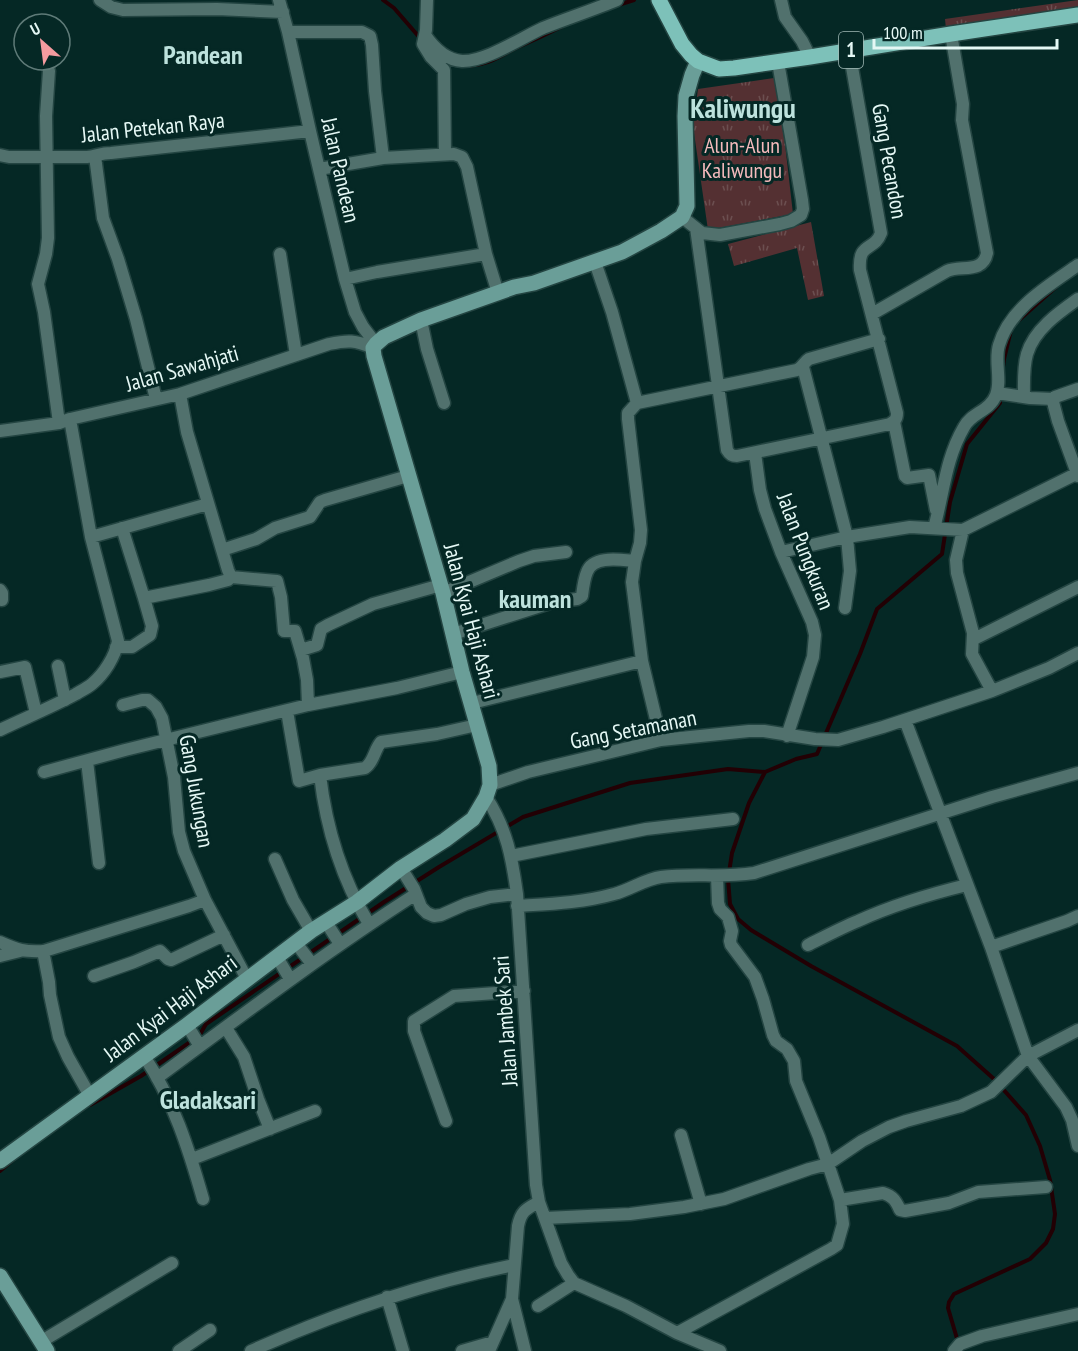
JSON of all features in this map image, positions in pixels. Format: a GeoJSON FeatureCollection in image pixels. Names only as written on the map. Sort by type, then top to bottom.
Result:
{"type":"FeatureCollection","features":[{"type":"Feature","properties":{"kind":"main road"},"geometry":{"type":"LineString","coordinates":[[375,346],[384,337],[421,320],[622,252],[682,217],[687,206],[684,116],[686,96],[698,61],[682,44],[659,0]]}},
{"type":"Feature","properties":{"kind":"main road","name":"1"},"geometry":{"type":"LineString","coordinates":[[698,61],[719,69],[778,62],[1078,15]]}},
{"type":"Feature","properties":{"kind":"main road","name":"Jalan Kyai Haji Ashari"},"geometry":{"type":"LineString","coordinates":[[0,1161],[146,1059],[247,979],[299,946],[311,931],[328,926],[404,872],[473,819],[488,791],[489,766],[462,672],[442,589],[374,356],[375,346]]}},
{"type":"Feature","properties":{"kind":"main road"},"geometry":{"type":"LineString","coordinates":[[0,1276],[44,1346]]}},
{"type":"Feature","properties":{"kind":"street"},"geometry":{"type":"LineString","coordinates":[[100,0],[111,8],[123,10],[281,6]]}},
{"type":"Feature","properties":{"kind":"street"},"geometry":{"type":"LineString","coordinates":[[427,0],[426,30],[423,39],[430,57],[444,70],[445,154]]}},
{"type":"Feature","properties":{"kind":"street"},"geometry":{"type":"LineString","coordinates":[[423,39],[448,58],[462,61],[478,59],[545,28],[617,0]]}},
{"type":"Feature","properties":{"kind":"street"},"geometry":{"type":"LineString","coordinates":[[781,0],[785,18],[802,41],[810,57]]}},
{"type":"Feature","properties":{"kind":"street","name":"Jalan Pandean"},"geometry":{"type":"LineString","coordinates":[[281,6],[345,279],[355,312],[375,346]]}},
{"type":"Feature","properties":{"kind":"street"},"geometry":{"type":"LineString","coordinates":[[288,32],[362,32],[370,36],[383,158]]}},
{"type":"Feature","properties":{"kind":"street"},"geometry":{"type":"LineString","coordinates":[[872,314],[947,271],[971,269],[983,263],[987,258],[962,120],[963,104],[951,34]]}},
{"type":"Feature","properties":{"kind":"street","name":"Gang Pecandon"},"geometry":{"type":"LineString","coordinates":[[849,50],[881,233],[877,241],[864,248],[860,255],[860,270],[897,413],[897,419],[894,422],[905,476],[907,478],[929,475],[936,524]]}},
{"type":"Feature","properties":{"kind":"street"},"geometry":{"type":"LineString","coordinates":[[682,217],[702,232],[720,235],[780,224],[801,216],[802,200],[778,62]]}},
{"type":"Feature","properties":{"kind":"street"},"geometry":{"type":"LineString","coordinates":[[0,730],[91,685],[114,655],[118,641],[91,537],[65,421],[39,284],[48,238],[46,116],[49,72]]}},
{"type":"Feature","properties":{"kind":"street","name":"Jalan Petekan Raya"},"geometry":{"type":"LineString","coordinates":[[0,155],[87,158],[99,153],[310,131]]}},
{"type":"Feature","properties":{"kind":"street"},"geometry":{"type":"LineString","coordinates":[[319,169],[383,158],[445,154],[462,157],[465,161],[486,254],[498,293]]}},
{"type":"Feature","properties":{"kind":"street"},"geometry":{"type":"LineString","coordinates":[[95,156],[103,218],[133,309],[156,399]]}},
{"type":"Feature","properties":{"kind":"street"},"geometry":{"type":"LineString","coordinates":[[696,228],[727,450],[732,456],[822,439],[894,422]]}},
{"type":"Feature","properties":{"kind":"street"},"geometry":{"type":"LineString","coordinates":[[280,254],[296,355]]}},
{"type":"Feature","properties":{"kind":"street"},"geometry":{"type":"LineString","coordinates":[[345,279],[486,254]]}},
{"type":"Feature","properties":{"kind":"street"},"geometry":{"type":"LineString","coordinates":[[595,262],[612,312],[637,404]]}},
{"type":"Feature","properties":{"kind":"street"},"geometry":{"type":"LineString","coordinates":[[936,524],[946,468],[962,429],[967,422],[989,406],[999,393],[999,345],[1011,320],[1021,308],[1078,265]]}},
{"type":"Feature","properties":{"kind":"street"},"geometry":{"type":"LineString","coordinates":[[1020,397],[1026,356],[1033,340],[1053,318],[1078,299]]}},
{"type":"Feature","properties":{"kind":"street"},"geometry":{"type":"LineString","coordinates":[[421,320],[427,349],[444,403]]}},
{"type":"Feature","properties":{"kind":"street"},"geometry":{"type":"LineString","coordinates":[[661,741],[642,661],[632,582],[641,530],[628,413],[637,404],[797,370],[803,367],[809,358],[879,339]]}},
{"type":"Feature","properties":{"kind":"street","name":"Jalan Sawahjati"},"geometry":{"type":"LineString","coordinates":[[0,431],[65,421],[180,394],[343,341],[357,341],[375,346]]}},
{"type":"Feature","properties":{"kind":"street"},"geometry":{"type":"LineString","coordinates":[[803,367],[847,537],[850,571],[845,608]]}},
{"type":"Feature","properties":{"kind":"street"},"geometry":{"type":"LineString","coordinates":[[999,393],[1054,399],[1078,389]]}},
{"type":"Feature","properties":{"kind":"street"},"geometry":{"type":"LineString","coordinates":[[180,394],[187,432],[231,577]]}},
{"type":"Feature","properties":{"kind":"street"},"geometry":{"type":"LineString","coordinates":[[781,552],[910,526],[936,524],[960,530],[1078,474],[1054,409],[1054,399]]}},
{"type":"Feature","properties":{"kind":"street","name":"Jalan Pungkuran"},"geometry":{"type":"LineString","coordinates":[[755,453],[762,500],[781,552],[812,622],[815,635],[813,657],[787,736]]}},
{"type":"Feature","properties":{"kind":"street"},"geometry":{"type":"LineString","coordinates":[[222,550],[256,539],[275,528],[310,517],[320,502],[325,500],[408,476]]}},
{"type":"Feature","properties":{"kind":"street"},"geometry":{"type":"LineString","coordinates":[[91,537],[208,504]]}},
{"type":"Feature","properties":{"kind":"street"},"geometry":{"type":"LineString","coordinates":[[117,647],[132,647],[150,635],[152,626],[122,528]]}},
{"type":"Feature","properties":{"kind":"street"},"geometry":{"type":"LineString","coordinates":[[960,530],[956,560],[957,573],[973,633],[972,654],[992,691]]}},
{"type":"Feature","properties":{"kind":"street"},"geometry":{"type":"LineString","coordinates":[[301,650],[317,645],[321,629],[380,602],[442,589],[534,556],[566,552]]}},
{"type":"Feature","properties":{"kind":"street"},"geometry":{"type":"LineString","coordinates":[[453,634],[554,602],[577,599],[582,596],[587,572],[593,565],[608,560],[635,561]]}},
{"type":"Feature","properties":{"kind":"street"},"geometry":{"type":"LineString","coordinates":[[144,598],[209,585],[231,577],[277,581],[284,631],[295,631],[301,650],[307,680],[308,705]]}},
{"type":"Feature","properties":{"kind":"street"},"geometry":{"type":"LineString","coordinates":[[974,639],[1078,587]]}},
{"type":"Feature","properties":{"kind":"street","name":"Gang Setamanan"},"geometry":{"type":"LineString","coordinates":[[488,791],[528,772],[661,741],[749,731],[838,740],[992,691],[1049,668],[1078,653]]}},
{"type":"Feature","properties":{"kind":"street"},"geometry":{"type":"LineString","coordinates":[[472,703],[642,661]]}},
{"type":"Feature","properties":{"kind":"street"},"geometry":{"type":"LineString","coordinates":[[58,666],[65,699]]}},
{"type":"Feature","properties":{"kind":"street"},"geometry":{"type":"LineString","coordinates":[[0,672],[25,667],[36,713]]}},
{"type":"Feature","properties":{"kind":"street"},"geometry":{"type":"LineString","coordinates":[[44,772],[308,705],[397,688],[462,672]]}},
{"type":"Feature","properties":{"kind":"street","name":"Gang Jukungan"},"geometry":{"type":"LineString","coordinates":[[123,705],[148,700],[153,703],[162,718],[174,777],[179,832],[184,851],[205,900],[247,979]]}},
{"type":"Feature","properties":{"kind":"street"},"geometry":{"type":"LineString","coordinates":[[287,711],[300,781],[320,775],[365,768],[370,764],[381,742],[437,734],[477,725]]}},
{"type":"Feature","properties":{"kind":"street"},"geometry":{"type":"LineString","coordinates":[[905,720],[991,947],[1028,1056],[1075,1118],[1078,1146]]}},
{"type":"Feature","properties":{"kind":"street"},"geometry":{"type":"LineString","coordinates":[[87,761],[99,863]]}},
{"type":"Feature","properties":{"kind":"street"},"geometry":{"type":"LineString","coordinates":[[404,872],[424,911],[434,916],[466,903],[490,897],[571,902],[616,894],[660,877],[699,874],[735,876],[764,870],[992,797],[1078,773]]}},
{"type":"Feature","properties":{"kind":"street"},"geometry":{"type":"LineString","coordinates":[[320,775],[324,805],[333,839],[358,905],[369,924]]}},
{"type":"Feature","properties":{"kind":"street","name":"Jalan Jambek Sari"},"geometry":{"type":"LineString","coordinates":[[488,791],[507,838],[517,900],[536,1185],[539,1202],[561,1263],[574,1283]]}},
{"type":"Feature","properties":{"kind":"street"},"geometry":{"type":"LineString","coordinates":[[511,856],[646,829],[733,819]]}},
{"type":"Feature","properties":{"kind":"street"},"geometry":{"type":"LineString","coordinates":[[275,859],[289,892],[311,931]]}},
{"type":"Feature","properties":{"kind":"street"},"geometry":{"type":"LineString","coordinates":[[677,1333],[837,1245],[843,1224],[840,1200],[819,1137],[796,1081],[794,1061],[790,1052],[776,1041],[755,977],[731,945],[732,931],[728,917],[720,909],[718,903],[719,876]]}},
{"type":"Feature","properties":{"kind":"street"},"geometry":{"type":"LineString","coordinates":[[808,945],[857,921],[893,907],[967,885]]}},
{"type":"Feature","properties":{"kind":"street"},"geometry":{"type":"LineString","coordinates":[[157,1077],[290,979],[415,892]]}},
{"type":"Feature","properties":{"kind":"street"},"geometry":{"type":"LineString","coordinates":[[0,942],[20,951],[43,951],[205,900]]}},
{"type":"Feature","properties":{"kind":"street"},"geometry":{"type":"LineString","coordinates":[[991,947],[1078,916]]}},
{"type":"Feature","properties":{"kind":"street"},"geometry":{"type":"LineString","coordinates":[[328,926],[340,944]]}},
{"type":"Feature","properties":{"kind":"street"},"geometry":{"type":"LineString","coordinates":[[94,976],[159,952],[171,960],[224,935]]}},
{"type":"Feature","properties":{"kind":"street"},"geometry":{"type":"LineString","coordinates":[[299,946],[312,964]]}},
{"type":"Feature","properties":{"kind":"street"},"geometry":{"type":"LineString","coordinates":[[0,956],[20,951]]}},
{"type":"Feature","properties":{"kind":"street"},"geometry":{"type":"LineString","coordinates":[[43,951],[60,1037],[68,1057],[90,1096]]}},
{"type":"Feature","properties":{"kind":"street"},"geometry":{"type":"LineString","coordinates":[[279,960],[290,979]]}},
{"type":"Feature","properties":{"kind":"street"},"geometry":{"type":"LineString","coordinates":[[446,1120],[414,1030],[414,1022],[454,996],[524,991]]}},
{"type":"Feature","properties":{"kind":"street"},"geometry":{"type":"LineString","coordinates":[[189,1027],[198,1042]]}},
{"type":"Feature","properties":{"kind":"street"},"geometry":{"type":"LineString","coordinates":[[226,1028],[244,1057],[270,1129]]}},
{"type":"Feature","properties":{"kind":"street"},"geometry":{"type":"LineString","coordinates":[[545,1218],[630,1214],[700,1204],[724,1199],[828,1164],[862,1140],[889,1127],[906,1120],[962,1106],[991,1092],[1028,1056],[1078,1030]]}},
{"type":"Feature","properties":{"kind":"street"},"geometry":{"type":"LineString","coordinates":[[146,1059],[165,1093],[192,1159],[203,1199]]}},
{"type":"Feature","properties":{"kind":"street"},"geometry":{"type":"LineString","coordinates":[[192,1159],[315,1111]]}},
{"type":"Feature","properties":{"kind":"street"},"geometry":{"type":"LineString","coordinates":[[681,1135],[700,1204]]}},
{"type":"Feature","properties":{"kind":"street"},"geometry":{"type":"LineString","coordinates":[[840,1200],[883,1193],[895,1199],[900,1210],[905,1211],[949,1203],[978,1192],[1046,1187]]}},
{"type":"Feature","properties":{"kind":"street"},"geometry":{"type":"LineString","coordinates":[[525,1351],[512,1299],[514,1265],[520,1215],[539,1202]]}},
{"type":"Feature","properties":{"kind":"street"},"geometry":{"type":"LineString","coordinates":[[44,1346],[172,1263]]}},
{"type":"Feature","properties":{"kind":"street"},"geometry":{"type":"LineString","coordinates":[[251,1351],[296,1331],[387,1297],[446,1280],[514,1265]]}},
{"type":"Feature","properties":{"kind":"street"},"geometry":{"type":"LineString","coordinates":[[538,1306],[574,1283],[626,1306],[677,1333],[720,1351]]}},
{"type":"Feature","properties":{"kind":"street"},"geometry":{"type":"LineString","coordinates":[[387,1297],[403,1351]]}},
{"type":"Feature","properties":{"kind":"street"},"geometry":{"type":"LineString","coordinates":[[462,1351],[491,1347],[512,1299]]}},
{"type":"Feature","properties":{"kind":"street"},"geometry":{"type":"LineString","coordinates":[[957,1348],[982,1336],[1078,1314]]}},
{"type":"Feature","properties":{"kind":"street"},"geometry":{"type":"LineString","coordinates":[[184,1350],[210,1330]]}},
{"type":"Feature","properties":{"kind":"green space"},"geometry":{"type":"Polygon","coordinates":[[[1078,0],[1078,15],[946,29],[945,19],[1078,0]]]}},
{"type":"Feature","properties":{"kind":"green space","name":"Alun-Alun Kaliwungu"},"geometry":{"type":"Polygon","coordinates":[[[774,78],[793,214],[708,230],[693,126],[698,89],[774,78]]]}},
{"type":"Feature","properties":{"kind":"green space"},"geometry":{"type":"Polygon","coordinates":[[[811,222],[824,296],[808,300],[797,248],[734,266],[728,244],[811,222]]]}},
{"type":"Feature","properties":{"kind":"waterway"},"geometry":{"type":"LineString","coordinates":[[383,0],[394,8],[420,38]]}},
{"type":"Feature","properties":{"kind":"waterway"},"geometry":{"type":"LineString","coordinates":[[618,5],[634,0]]}},
{"type":"Feature","properties":{"kind":"waterway"},"geometry":{"type":"LineString","coordinates":[[469,66],[494,60],[563,26]]}},
{"type":"Feature","properties":{"kind":"waterway"},"geometry":{"type":"LineString","coordinates":[[1019,320],[1056,287]]}},
{"type":"Feature","properties":{"kind":"waterway"},"geometry":{"type":"LineString","coordinates":[[1003,367],[1011,330]]}},
{"type":"Feature","properties":{"kind":"waterway"},"geometry":{"type":"LineString","coordinates":[[90,1105],[141,1076],[199,1036],[206,1024],[384,902],[523,817],[630,783],[728,769],[765,772],[796,759],[817,754],[877,609],[942,554],[950,502],[967,444],[1000,403],[1000,395]]}},
{"type":"Feature","properties":{"kind":"waterway"},"geometry":{"type":"LineString","coordinates":[[765,772],[749,803],[732,853],[728,879],[730,904],[738,919],[751,930],[811,966],[957,1046],[994,1079],[1026,1115],[1040,1146],[1050,1180],[1055,1214],[1053,1229],[1046,1243],[1030,1259],[954,1294],[948,1308],[958,1342]]}},
{"type":"Feature","properties":{"kind":"waterway"},"geometry":{"type":"LineString","coordinates":[[0,1171],[13,1160]]}},
{"type":"Feature","properties":{"kind":"district","name":"Pandean"},"geometry":{"type":"Point","coordinates":[203,55]}},
{"type":"Feature","properties":{"kind":"district","name":"Kaliwungu"},"geometry":{"type":"Point","coordinates":[743,108]}},
{"type":"Feature","properties":{"kind":"district","name":"kauman"},"geometry":{"type":"Point","coordinates":[535,599]}},
{"type":"Feature","properties":{"kind":"district","name":"Gladaksari"},"geometry":{"type":"Point","coordinates":[208,1100]}}]}
